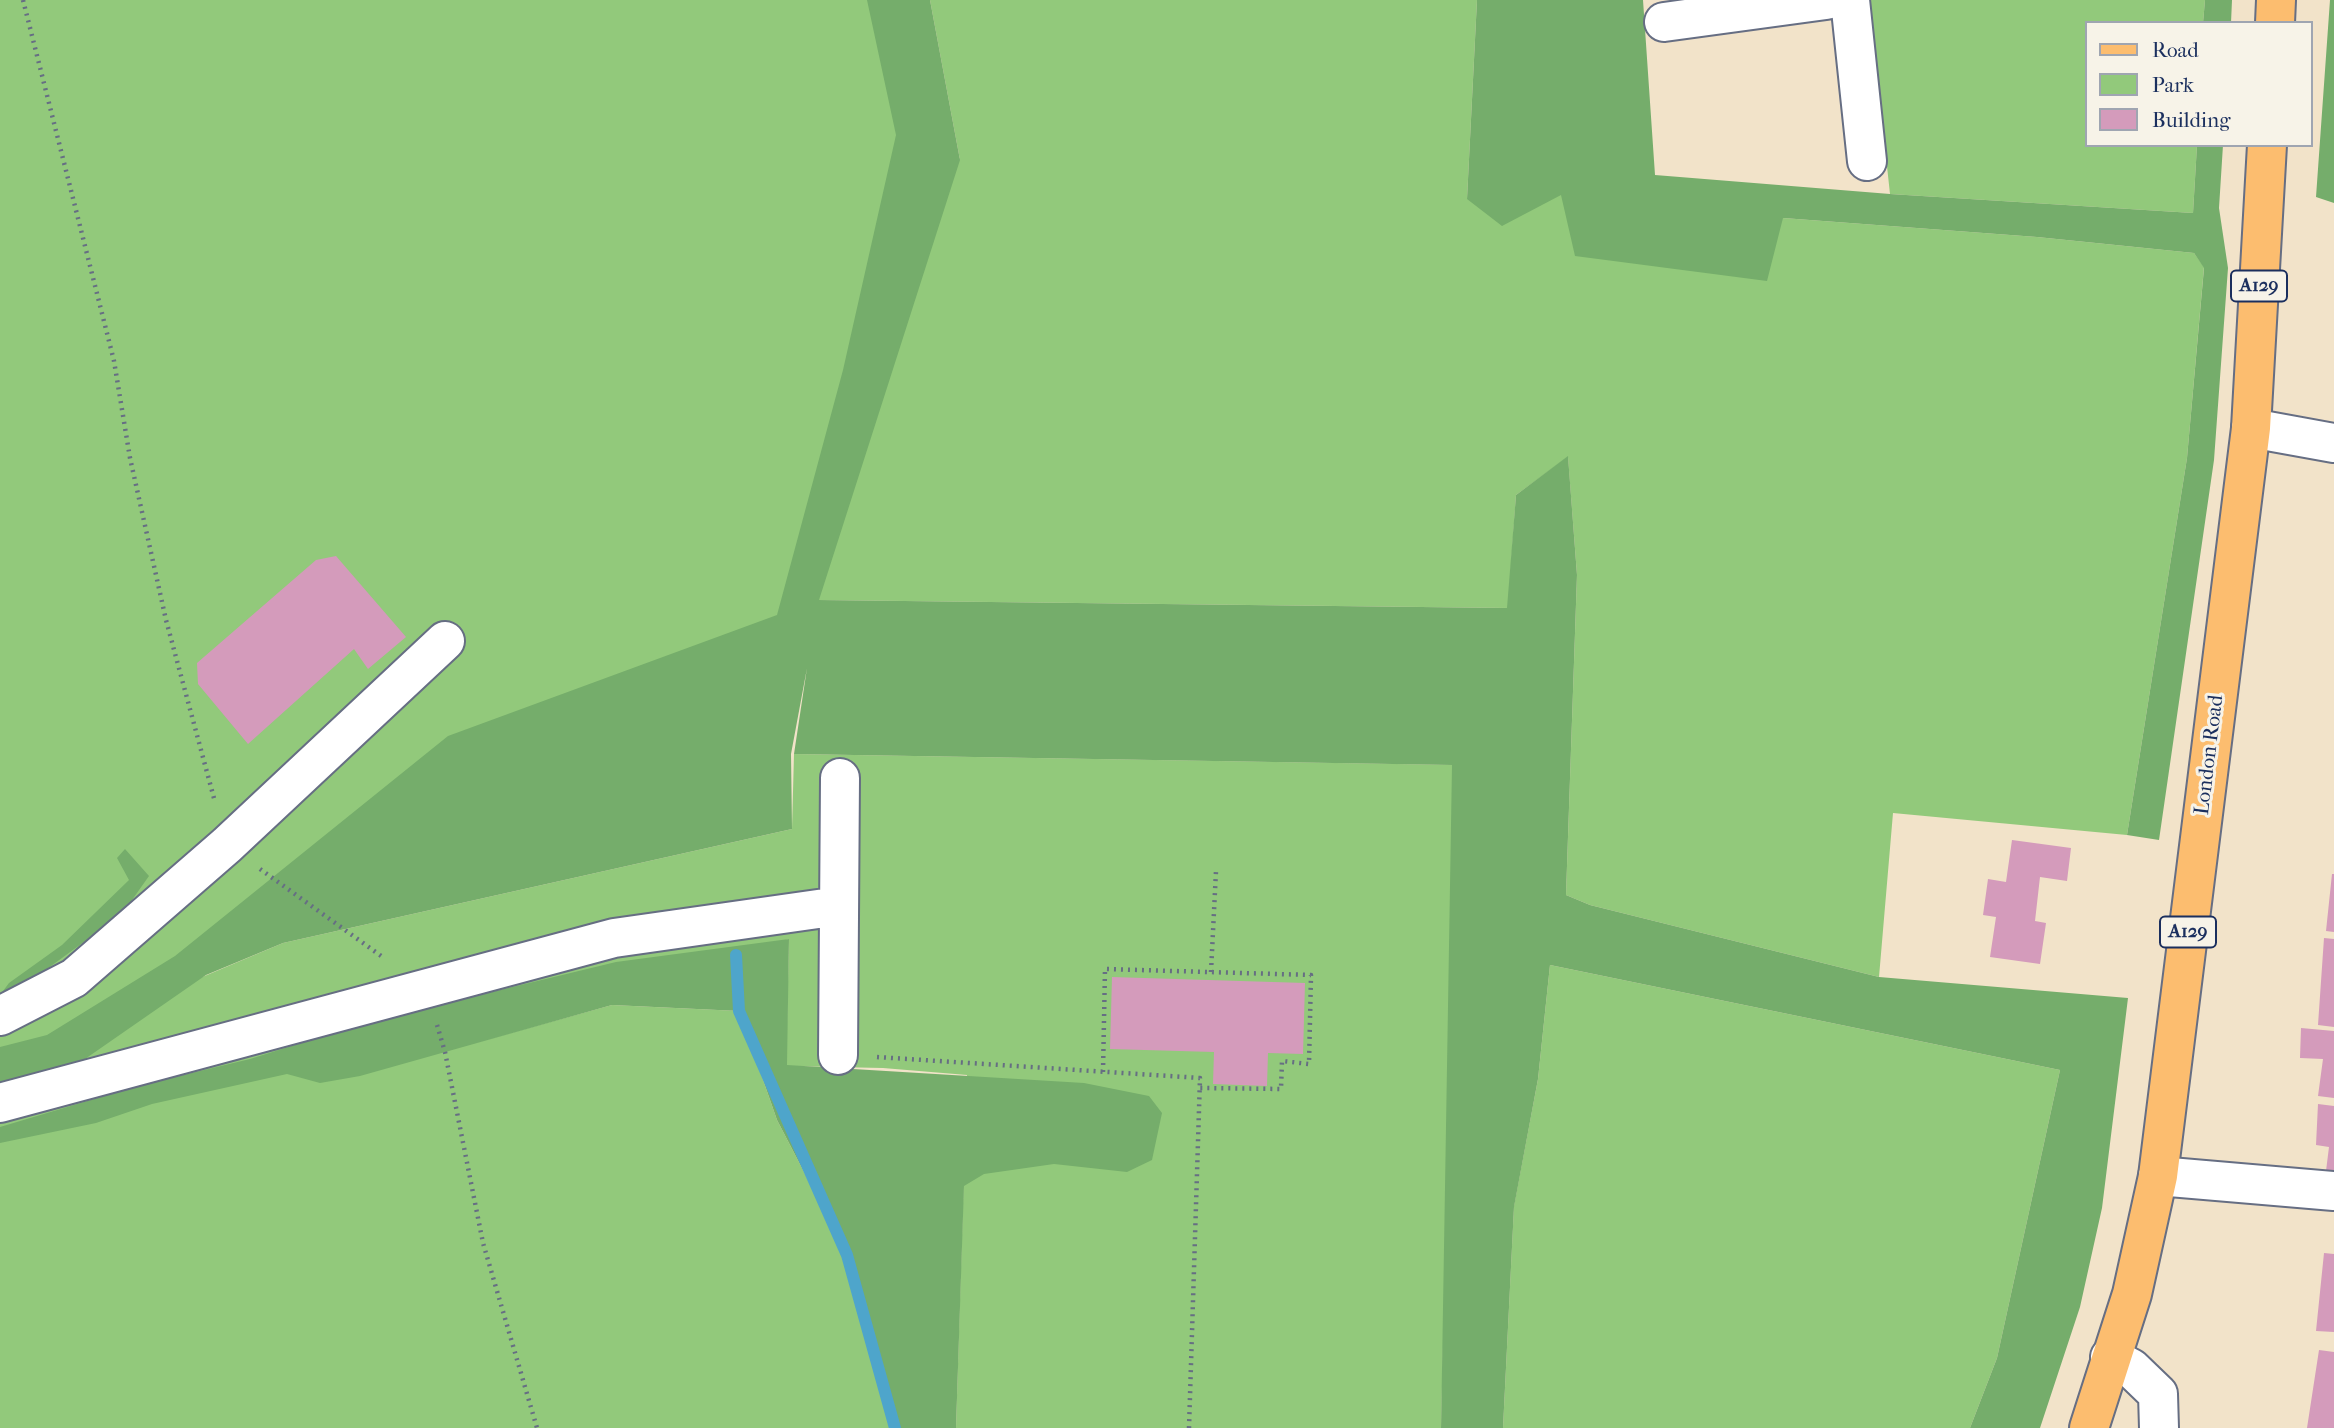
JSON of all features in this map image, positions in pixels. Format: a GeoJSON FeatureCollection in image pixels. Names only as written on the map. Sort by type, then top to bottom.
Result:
{"type":"FeatureCollection","features":[{"type":"Feature","properties":{"kind":"main road"},"geometry":{"type":"LineString","coordinates":[[2274,21],[2276,0]]}},
{"type":"Feature","properties":{"kind":"main road","name":"London Road"},"geometry":{"type":"LineString","coordinates":[[2090,1428],[2110,1357],[2132,1294],[2158,1176],[2251,428],[2267,147]]}},
{"type":"Feature","properties":{"kind":"street"},"geometry":{"type":"LineString","coordinates":[[1664,22],[1826,0]]}},
{"type":"Feature","properties":{"kind":"street"},"geometry":{"type":"LineString","coordinates":[[1850,0],[1867,161]]}},
{"type":"Feature","properties":{"kind":"street"},"geometry":{"type":"LineString","coordinates":[[2251,428],[2334,443]]}},
{"type":"Feature","properties":{"kind":"street"},"geometry":{"type":"LineString","coordinates":[[0,1016],[74,978],[228,845],[445,642]]}},
{"type":"Feature","properties":{"kind":"street"},"geometry":{"type":"LineString","coordinates":[[838,1055],[841,778]]}},
{"type":"Feature","properties":{"kind":"street"},"geometry":{"type":"LineString","coordinates":[[0,1103],[614,937],[839,906]]}},
{"type":"Feature","properties":{"kind":"street"},"geometry":{"type":"LineString","coordinates":[[2158,1176],[2334,1191]]}},
{"type":"Feature","properties":{"kind":"street"},"geometry":{"type":"LineString","coordinates":[[2110,1357],[2130,1368],[2158,1394],[2160,1428]]}},
{"type":"Feature","properties":{"kind":"path"},"geometry":{"type":"LineString","coordinates":[[23,0],[114,361],[130,458],[166,620],[228,845],[425,988],[445,1052],[483,1244],[537,1428]]}},
{"type":"Feature","properties":{"kind":"path"},"geometry":{"type":"LineString","coordinates":[[1211,972],[1216,871]]}},
{"type":"Feature","properties":{"kind":"path"},"geometry":{"type":"LineString","coordinates":[[1103,1072],[1105,969],[1311,975],[1309,1064],[1282,1061],[1281,1088],[1200,1088]]}},
{"type":"Feature","properties":{"kind":"path"},"geometry":{"type":"LineString","coordinates":[[838,1055],[1200,1078],[1189,1428]]}},
{"type":"Feature","properties":{"kind":"green space"},"geometry":{"type":"Polygon","coordinates":[[[0,0],[892,0],[960,160],[930,0],[1477,0],[1467,199],[1561,194],[1783,218],[2037,237],[2194,253],[2204,267],[2187,458],[2127,835],[1893,813],[1879,977],[1590,905],[1566,895],[1577,575],[1568,457],[1516,495],[1508,608],[819,600],[93,1023],[283,943],[792,829],[794,754],[1457,765],[1441,1428],[956,1428],[967,1075],[883,1068],[786,1066],[789,939],[380,1069],[612,1005],[739,1011],[777,1120],[847,1255],[895,1428],[0,1428],[0,0]]]}},
{"type":"Feature","properties":{"kind":"green space"},"geometry":{"type":"Polygon","coordinates":[[[867,0],[930,0],[960,160],[819,600],[1507,608],[1516,495],[1568,456],[1577,575],[1566,895],[1590,905],[1879,977],[2128,998],[2102,1208],[2080,1307],[2040,1428],[1970,1428],[1997,1358],[2060,1070],[1550,965],[1538,1079],[1514,1207],[1503,1428],[1441,1428],[1452,765],[794,754],[807,668],[791,754],[792,829],[283,943],[206,975],[85,1059],[0,1082],[0,1047],[47,1035],[175,956],[448,736],[777,615],[843,370],[896,135],[867,0]]]}},
{"type":"Feature","properties":{"kind":"green space"},"geometry":{"type":"Polygon","coordinates":[[[1477,0],[1643,0],[1655,175],[1890,194],[2193,213],[2197,147],[2223,147],[2219,208],[2228,268],[2214,460],[2159,840],[2127,835],[2187,458],[2204,268],[2194,253],[2037,237],[1783,218],[1767,281],[1575,256],[1561,195],[1502,226],[1467,199],[1477,0]]]}},
{"type":"Feature","properties":{"kind":"green space"},"geometry":{"type":"Polygon","coordinates":[[[1869,0],[2205,0],[2203,21],[2086,21],[2086,147],[2197,147],[2193,213],[1890,194],[1869,0]]]}},
{"type":"Feature","properties":{"kind":"green space"},"geometry":{"type":"Polygon","coordinates":[[[2205,0],[2232,0],[2231,21],[2203,21],[2205,0]]]}},
{"type":"Feature","properties":{"kind":"green space"},"geometry":{"type":"Polygon","coordinates":[[[2330,0],[2334,0],[2334,203],[2316,197],[2330,0]]]}},
{"type":"Feature","properties":{"kind":"green space"},"geometry":{"type":"Polygon","coordinates":[[[125,849],[149,876],[122,914],[10,996],[0,995],[9,983],[62,945],[129,880],[117,858],[125,849]]]}},
{"type":"Feature","properties":{"kind":"green space"},"geometry":{"type":"Polygon","coordinates":[[[789,939],[787,1065],[1084,1083],[1149,1096],[1162,1113],[1152,1160],[1127,1172],[1054,1164],[984,1174],[964,1186],[956,1428],[895,1428],[847,1255],[777,1120],[739,1011],[612,1005],[360,1076],[320,1083],[287,1074],[152,1104],[96,1123],[0,1143],[0,1127],[138,1086],[250,1059],[372,1021],[616,962],[789,939]]]}},
{"type":"Feature","properties":{"kind":"green space"},"geometry":{"type":"Polygon","coordinates":[[[1550,965],[2060,1070],[1997,1358],[1970,1428],[1503,1428],[1514,1206],[1538,1079],[1550,965]]]}},
{"type":"Feature","properties":{"kind":"building"},"geometry":{"type":"Polygon","coordinates":[[[336,556],[406,637],[368,669],[354,649],[248,744],[198,684],[197,663],[316,560],[336,556]]]}},
{"type":"Feature","properties":{"kind":"building"},"geometry":{"type":"Polygon","coordinates":[[[2012,840],[2071,848],[2067,881],[2040,877],[2035,921],[2046,923],[2040,964],[1990,957],[1996,917],[1983,915],[1988,879],[2006,882],[2012,840]]]}},
{"type":"Feature","properties":{"kind":"building"},"geometry":{"type":"Polygon","coordinates":[[[2334,874],[2334,932],[2326,931],[2334,874]]]}},
{"type":"Feature","properties":{"kind":"building"},"geometry":{"type":"Polygon","coordinates":[[[2324,938],[2334,939],[2334,1027],[2318,1025],[2324,938]]]}},
{"type":"Feature","properties":{"kind":"building"},"geometry":{"type":"Polygon","coordinates":[[[1112,977],[1305,983],[1303,1054],[1268,1053],[1267,1086],[1213,1084],[1214,1052],[1110,1049],[1112,977]]]}},
{"type":"Feature","properties":{"kind":"building"},"geometry":{"type":"Polygon","coordinates":[[[2301,1028],[2334,1031],[2334,1098],[2318,1096],[2323,1059],[2300,1058],[2301,1028]]]}},
{"type":"Feature","properties":{"kind":"building"},"geometry":{"type":"Polygon","coordinates":[[[2318,1104],[2334,1106],[2334,1172],[2326,1171],[2329,1147],[2316,1145],[2318,1104]]]}},
{"type":"Feature","properties":{"kind":"building"},"geometry":{"type":"Polygon","coordinates":[[[2324,1253],[2334,1254],[2334,1332],[2316,1331],[2324,1253]]]}},
{"type":"Feature","properties":{"kind":"building"},"geometry":{"type":"Polygon","coordinates":[[[2319,1350],[2334,1352],[2334,1428],[2307,1428],[2319,1350]]]}},
{"type":"Feature","properties":{"kind":"waterway"},"geometry":{"type":"LineString","coordinates":[[736,955],[739,1011],[847,1255],[895,1428]]}}]}
